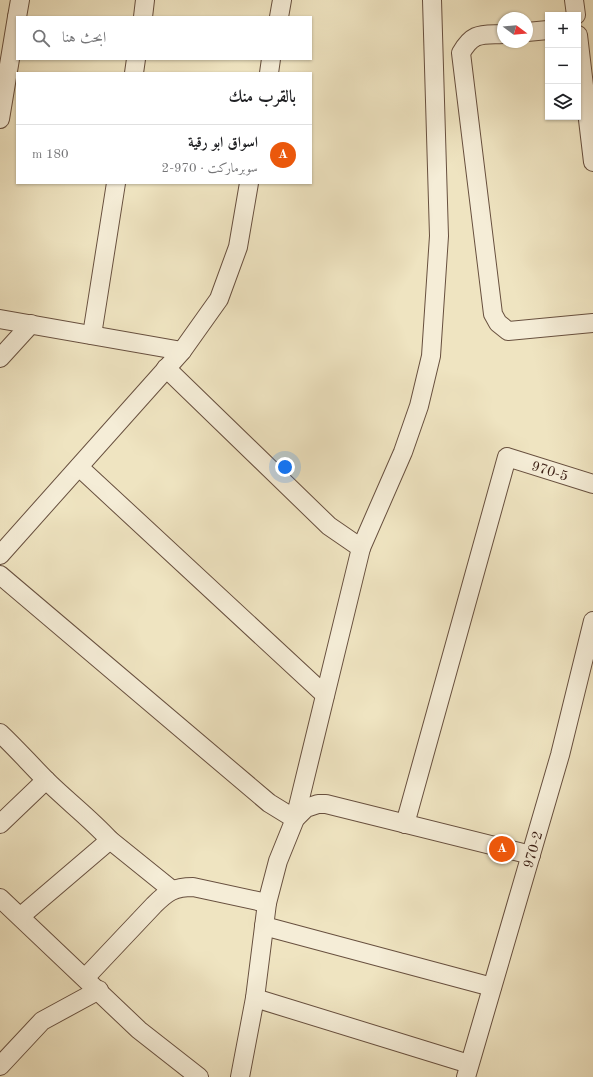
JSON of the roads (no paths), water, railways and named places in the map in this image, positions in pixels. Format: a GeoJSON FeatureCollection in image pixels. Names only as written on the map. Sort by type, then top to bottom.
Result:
{"type":"FeatureCollection","features":[{"type":"Feature","properties":{"kind":"street"},"geometry":{"type":"LineString","coordinates":[[17,16],[20,0]]}},
{"type":"Feature","properties":{"kind":"street"},"geometry":{"type":"LineString","coordinates":[[143,16],[145,0]]}},
{"type":"Feature","properties":{"kind":"street"},"geometry":{"type":"LineString","coordinates":[[279,16],[282,0]]}},
{"type":"Feature","properties":{"kind":"street"},"geometry":{"type":"LineString","coordinates":[[240,1077],[255,998],[267,903],[278,861],[295,819],[361,548],[403,452],[419,406],[431,356],[439,236],[432,0]]}},
{"type":"Feature","properties":{"kind":"street"},"geometry":{"type":"LineString","coordinates":[[574,0],[576,12]]}},
{"type":"Feature","properties":{"kind":"street"},"geometry":{"type":"LineString","coordinates":[[0,119],[16,23]]}},
{"type":"Feature","properties":{"kind":"street"},"geometry":{"type":"LineString","coordinates":[[533,31],[545,30]]}},
{"type":"Feature","properties":{"kind":"street"},"geometry":{"type":"LineString","coordinates":[[497,34],[477,36],[467,42],[461,53],[493,314],[498,323],[508,331],[593,323]]}},
{"type":"Feature","properties":{"kind":"street"},"geometry":{"type":"LineString","coordinates":[[580,48],[593,162]]}},
{"type":"Feature","properties":{"kind":"street"},"geometry":{"type":"LineString","coordinates":[[134,72],[136,60]]}},
{"type":"Feature","properties":{"kind":"street"},"geometry":{"type":"LineString","coordinates":[[269,72],[271,60]]}},
{"type":"Feature","properties":{"kind":"street"},"geometry":{"type":"LineString","coordinates":[[92,335],[116,184]]}},
{"type":"Feature","properties":{"kind":"street"},"geometry":{"type":"LineString","coordinates":[[0,555],[182,351],[219,299],[238,247],[249,184]]}},
{"type":"Feature","properties":{"kind":"street"},"geometry":{"type":"LineString","coordinates":[[0,318],[182,351]]}},
{"type":"Feature","properties":{"kind":"street"},"geometry":{"type":"LineString","coordinates":[[0,358],[31,324]]}},
{"type":"Feature","properties":{"kind":"street"},"geometry":{"type":"LineString","coordinates":[[166,368],[329,526],[361,548]]}},
{"type":"Feature","properties":{"kind":"street","name":"970-5"},"geometry":{"type":"LineString","coordinates":[[405,824],[507,457],[593,484]]}},
{"type":"Feature","properties":{"kind":"street"},"geometry":{"type":"LineString","coordinates":[[79,467],[325,695]]}},
{"type":"Feature","properties":{"kind":"street"},"geometry":{"type":"LineString","coordinates":[[0,575],[269,803],[295,819]]}},
{"type":"Feature","properties":{"kind":"street","name":"970-2"},"geometry":{"type":"LineString","coordinates":[[468,1070],[560,755],[593,621]]}},
{"type":"Feature","properties":{"kind":"street"},"geometry":{"type":"LineString","coordinates":[[0,733],[46,780],[97,826],[110,840],[172,890]]}},
{"type":"Feature","properties":{"kind":"street"},"geometry":{"type":"LineString","coordinates":[[0,824],[46,780]]}},
{"type":"Feature","properties":{"kind":"street"},"geometry":{"type":"LineString","coordinates":[[295,819],[306,808],[318,804],[326,804],[531,855]]}},
{"type":"Feature","properties":{"kind":"street"},"geometry":{"type":"LineString","coordinates":[[21,916],[110,840]]}},
{"type":"Feature","properties":{"kind":"street"},"geometry":{"type":"LineString","coordinates":[[85,978],[154,904],[172,890],[181,887],[192,887],[267,903]]}},
{"type":"Feature","properties":{"kind":"street"},"geometry":{"type":"LineString","coordinates":[[0,898],[99,990],[139,1030],[199,1077]]}},
{"type":"Feature","properties":{"kind":"street"},"geometry":{"type":"LineString","coordinates":[[264,926],[492,987]]}},
{"type":"Feature","properties":{"kind":"street"},"geometry":{"type":"LineString","coordinates":[[0,1066],[42,1020],[99,990]]}},
{"type":"Feature","properties":{"kind":"street"},"geometry":{"type":"LineString","coordinates":[[255,998],[468,1070]]}},
{"type":"Feature","properties":{"kind":"place","name":"اسواق ابو رقية"},"geometry":{"type":"Point","coordinates":[502,849]}}]}
